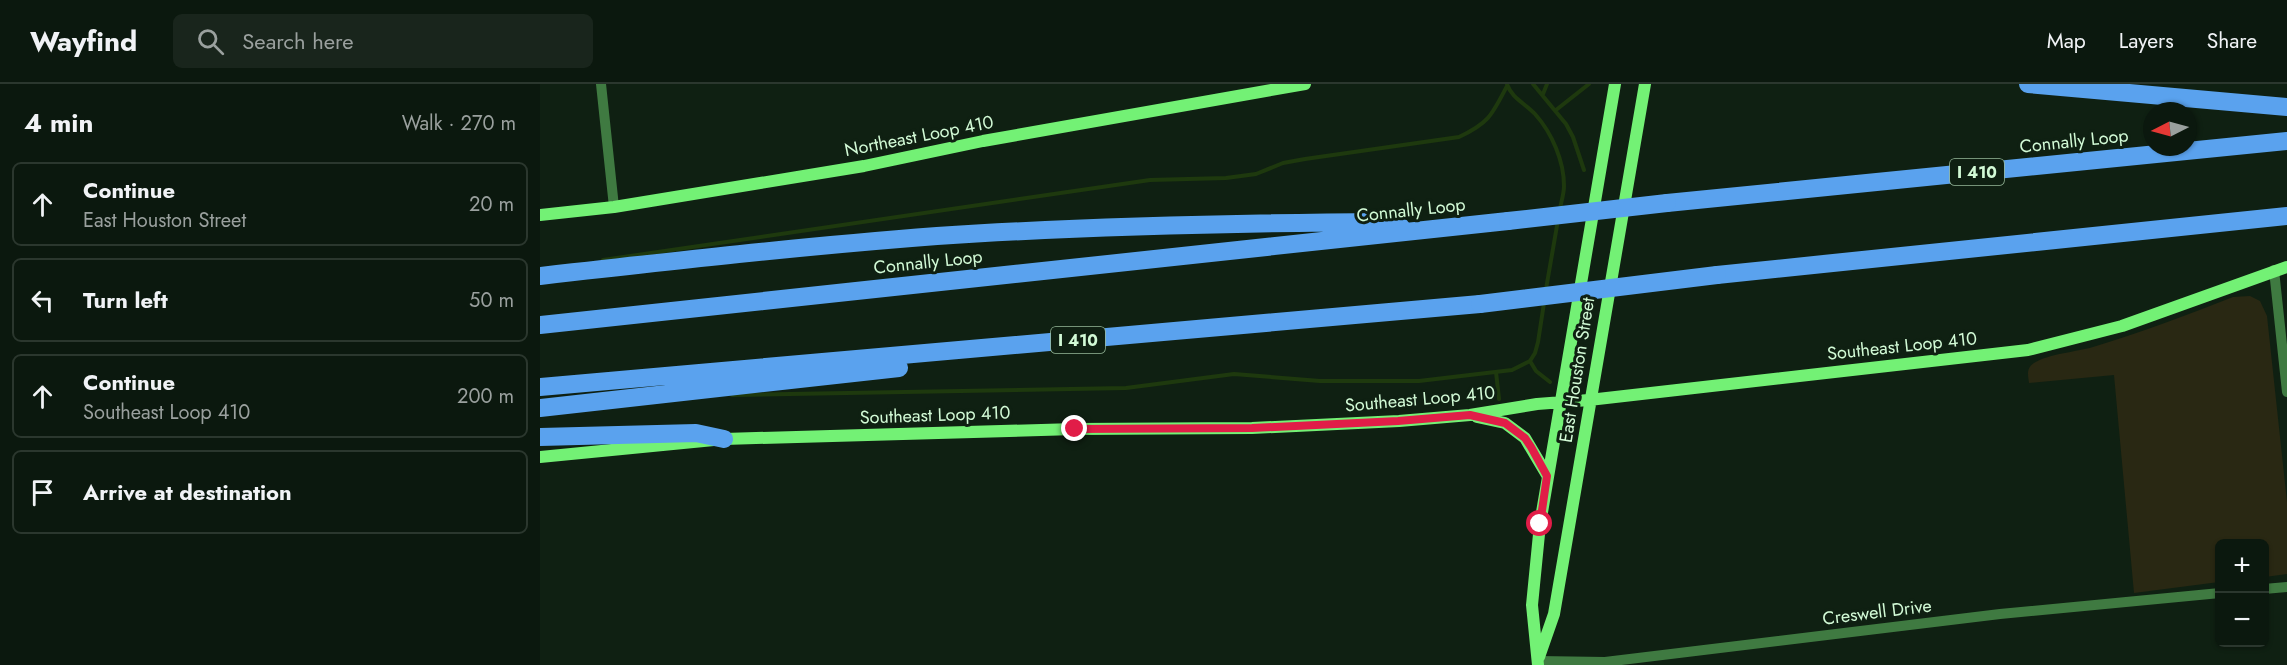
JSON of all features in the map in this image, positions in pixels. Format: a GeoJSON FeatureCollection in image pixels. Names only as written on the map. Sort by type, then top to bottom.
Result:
{"type":"FeatureCollection","features":[{"type":"Feature","properties":{"kind":"highway"},"geometry":{"type":"LineString","coordinates":[[2028,84],[2287,107]]}},
{"type":"Feature","properties":{"kind":"highway","name":"Connally Loop"},"geometry":{"type":"LineString","coordinates":[[540,325],[1666,203],[2287,141]]}},
{"type":"Feature","properties":{"kind":"highway","name":"I 410"},"geometry":{"type":"LineString","coordinates":[[540,387],[1480,304],[1717,275],[2287,216]]}},
{"type":"Feature","properties":{"kind":"highway"},"geometry":{"type":"LineString","coordinates":[[540,276],[937,236],[1156,225],[1386,222],[1411,231]]}},
{"type":"Feature","properties":{"kind":"highway"},"geometry":{"type":"LineString","coordinates":[[540,408],[902,367],[995,347]]}},
{"type":"Feature","properties":{"kind":"highway"},"geometry":{"type":"LineString","coordinates":[[540,437],[696,433],[724,439]]}},
{"type":"Feature","properties":{"kind":"main road","name":"Northeast Loop 410"},"geometry":{"type":"LineString","coordinates":[[540,215],[614,207],[864,166],[983,141],[1305,84]]}},
{"type":"Feature","properties":{"kind":"main road","name":"East Houston Street"},"geometry":{"type":"LineString","coordinates":[[1538,663],[1532,605],[1547,476],[1615,84]]}},
{"type":"Feature","properties":{"kind":"main road","name":"East Houston Street"},"geometry":{"type":"LineString","coordinates":[[1538,663],[1554,614],[1645,84]]}},
{"type":"Feature","properties":{"kind":"main road","name":"Southeast Loop 410"},"geometry":{"type":"LineString","coordinates":[[540,457],[724,439],[1075,429],[1252,428],[1470,415],[1560,402],[2028,350],[2122,326],[2287,267]]}},
{"type":"Feature","properties":{"kind":"main road"},"geometry":{"type":"LineString","coordinates":[[1470,415],[1505,423],[1525,438],[1547,476]]}},
{"type":"Feature","properties":{"kind":"street"},"geometry":{"type":"LineString","coordinates":[[601,84],[614,207]]}},
{"type":"Feature","properties":{"kind":"street"},"geometry":{"type":"LineString","coordinates":[[2274,270],[2287,392]]}},
{"type":"Feature","properties":{"kind":"street"},"geometry":{"type":"LineString","coordinates":[[2269,589],[2287,587]]}},
{"type":"Feature","properties":{"kind":"street","name":"Creswell Drive"},"geometry":{"type":"LineString","coordinates":[[1538,663],[1605,662],[2000,614],[2215,593]]}},
{"type":"Feature","properties":{"kind":"shaded area"},"geometry":{"type":"Polygon","coordinates":[[[2250,296],[2260,301],[2267,316],[2287,502],[2287,574],[2269,576],[2269,539],[2215,539],[2215,583],[2134,593],[2114,375],[2029,383],[2029,369],[2034,363],[2047,357],[2111,342],[2233,297],[2250,296]]]}},
{"type":"Feature","properties":{"kind":"waterway"},"geometry":{"type":"LineString","coordinates":[[1507,84],[1515,97],[1541,122],[1556,148],[1562,167],[1564,189],[1560,209]]}},
{"type":"Feature","properties":{"kind":"waterway"},"geometry":{"type":"LineString","coordinates":[[1533,84],[1566,124],[1584,170]]}},
{"type":"Feature","properties":{"kind":"waterway"},"geometry":{"type":"LineString","coordinates":[[1543,94],[1547,84]]}},
{"type":"Feature","properties":{"kind":"waterway"},"geometry":{"type":"LineString","coordinates":[[1556,110],[1589,84]]}},
{"type":"Feature","properties":{"kind":"waterway"},"geometry":{"type":"LineString","coordinates":[[603,260],[1150,180],[1226,178],[1256,174],[1283,163],[1459,137],[1489,117],[1507,86]]}},
{"type":"Feature","properties":{"kind":"waterway"},"geometry":{"type":"LineString","coordinates":[[1546,289],[1558,220]]}},
{"type":"Feature","properties":{"kind":"waterway"},"geometry":{"type":"LineString","coordinates":[[732,395],[1126,388],[1234,374],[1320,381],[1419,381],[1512,370],[1530,361],[1538,342],[1544,303]]}},
{"type":"Feature","properties":{"kind":"waterway"},"geometry":{"type":"LineString","coordinates":[[1530,361],[1536,371],[1550,382]]}},
{"type":"Feature","properties":{"kind":"waterway"},"geometry":{"type":"LineString","coordinates":[[1496,372],[1499,399]]}},
{"type":"Feature","properties":{"kind":"route"},"geometry":{"type":"LineString","coordinates":[[1075,429],[1252,428],[1470,415],[1505,423],[1525,438],[1531,447],[1547,476],[1540,524]]}}]}
